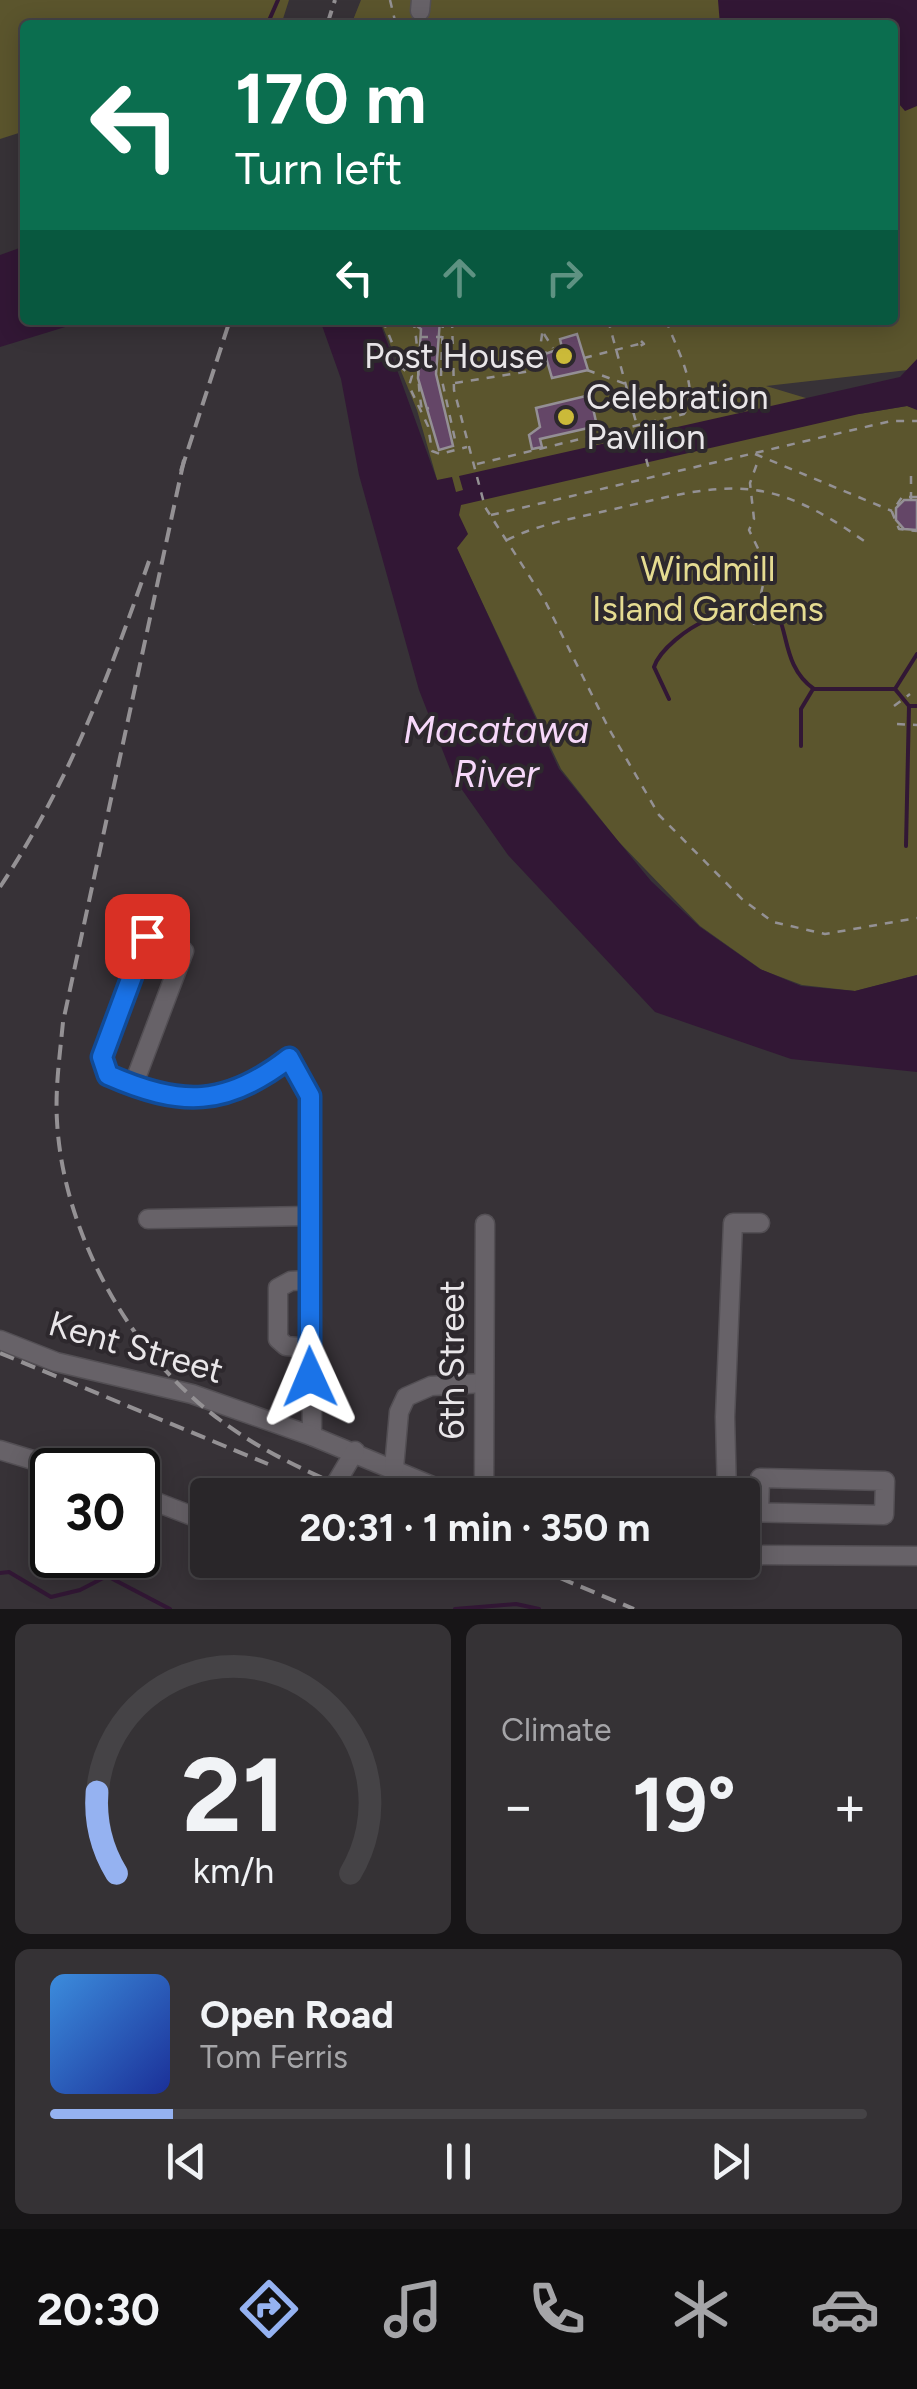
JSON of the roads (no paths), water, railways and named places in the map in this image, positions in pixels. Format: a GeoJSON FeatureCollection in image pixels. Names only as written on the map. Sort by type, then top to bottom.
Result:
{"type":"FeatureCollection","features":[{"type":"Feature","properties":{"kind":"street"},"geometry":{"type":"LineString","coordinates":[[133,1086],[184,951],[147,936],[102,1057],[108,1075],[133,1086],[194,1100],[255,1084],[289,1058],[310,1096],[312,1436]]}},
{"type":"Feature","properties":{"kind":"street"},"geometry":{"type":"LineString","coordinates":[[148,1219],[308,1216]]}},
{"type":"Feature","properties":{"kind":"street"},"geometry":{"type":"LineString","coordinates":[[727,1478],[725,1417],[733,1223],[760,1222]]}},
{"type":"Feature","properties":{"kind":"street","name":"6th Street"},"geometry":{"type":"LineString","coordinates":[[484,1224],[484,1478]]}},
{"type":"Feature","properties":{"kind":"street"},"geometry":{"type":"LineString","coordinates":[[309,1280],[291,1280],[278,1288],[278,1339],[286,1346],[310,1348]]}},
{"type":"Feature","properties":{"kind":"street","name":"Kent Street"},"geometry":{"type":"LineString","coordinates":[[0,1340],[56,1362],[192,1394],[416,1478]]}},
{"type":"Feature","properties":{"kind":"street"},"geometry":{"type":"LineString","coordinates":[[394,1468],[399,1412],[406,1398],[432,1386],[484,1382]]}},
{"type":"Feature","properties":{"kind":"street"},"geometry":{"type":"LineString","coordinates":[[0,1450],[30,1459]]}},
{"type":"Feature","properties":{"kind":"street"},"geometry":{"type":"LineString","coordinates":[[339,1478],[355,1452]]}},
{"type":"Feature","properties":{"kind":"street"},"geometry":{"type":"LineString","coordinates":[[760,1478],[885,1481],[884,1515],[750,1512],[760,1478]]}},
{"type":"Feature","properties":{"kind":"street"},"geometry":{"type":"LineString","coordinates":[[160,1504],[190,1515]]}},
{"type":"Feature","properties":{"kind":"street"},"geometry":{"type":"LineString","coordinates":[[760,1556],[917,1556]]}},
{"type":"Feature","properties":{"kind":"water"},"geometry":{"type":"Polygon","coordinates":[[[718,0],[917,0],[917,106],[905,111],[898,103],[898,20],[720,20],[718,0]]]}},
{"type":"Feature","properties":{"kind":"water"},"geometry":{"type":"Polygon","coordinates":[[[20,248],[20,325],[72,325],[0,347],[0,255],[20,248]]]}},
{"type":"Feature","properties":{"kind":"water","name":"Macatawa River"},"geometry":{"type":"Polygon","coordinates":[[[322,325],[381,325],[437,480],[452,477],[456,492],[463,490],[459,476],[900,377],[917,359],[917,410],[907,406],[859,414],[461,505],[459,515],[468,534],[457,548],[559,769],[651,881],[700,927],[760,969],[801,986],[855,991],[917,975],[917,1072],[791,1059],[655,1012],[508,855],[453,777],[419,690],[359,475],[341,379],[322,325]]]}},
{"type":"Feature","properties":{"kind":"waterway"},"geometry":{"type":"LineString","coordinates":[[269,20],[278,0]]}},
{"type":"Feature","properties":{"kind":"waterway"},"geometry":{"type":"LineString","coordinates":[[669,699],[654,667],[668,646],[705,621],[739,608],[761,605],[774,611],[781,622],[790,656],[814,689],[895,689]]}},
{"type":"Feature","properties":{"kind":"waterway"},"geometry":{"type":"LineString","coordinates":[[917,654],[895,689],[909,706],[917,706]]}},
{"type":"Feature","properties":{"kind":"waterway"},"geometry":{"type":"LineString","coordinates":[[801,746],[801,709],[813,689]]}},
{"type":"Feature","properties":{"kind":"waterway"},"geometry":{"type":"LineString","coordinates":[[906,846],[909,706]]}},
{"type":"Feature","properties":{"kind":"waterway"},"geometry":{"type":"LineString","coordinates":[[0,1573],[9,1572],[51,1597],[80,1590],[107,1576],[170,1609]]}},
{"type":"Feature","properties":{"kind":"waterway"},"geometry":{"type":"LineString","coordinates":[[455,1609],[516,1604],[539,1609]]}},
{"type":"Feature","properties":{"kind":"railway"},"geometry":{"type":"LineString","coordinates":[[329,20],[335,0]]}},
{"type":"Feature","properties":{"kind":"railway"},"geometry":{"type":"LineString","coordinates":[[181,471],[228,325]]}},
{"type":"Feature","properties":{"kind":"railway"},"geometry":{"type":"LineString","coordinates":[[184,460],[63,1022],[57,1109],[62,1163],[87,1247],[130,1326],[157,1361],[187,1393],[237,1432],[324,1478]]}},
{"type":"Feature","properties":{"kind":"railway"},"geometry":{"type":"LineString","coordinates":[[0,887],[46,809],[85,729],[149,561]]}},
{"type":"Feature","properties":{"kind":"railway"},"geometry":{"type":"LineString","coordinates":[[0,1353],[268,1464]]}},
{"type":"Feature","properties":{"kind":"railway"},"geometry":{"type":"LineString","coordinates":[[560,1578],[634,1609]]}},
{"type":"Feature","properties":{"kind":"place","name":"Post House"},"geometry":{"type":"Point","coordinates":[564,356]}},
{"type":"Feature","properties":{"kind":"place","name":"Celebration Pavilion"},"geometry":{"type":"Point","coordinates":[566,417]}},
{"type":"Feature","properties":{"kind":"park label","name":"Windmill Island Gardens"},"geometry":{"type":"Point","coordinates":[708,589]}}]}
